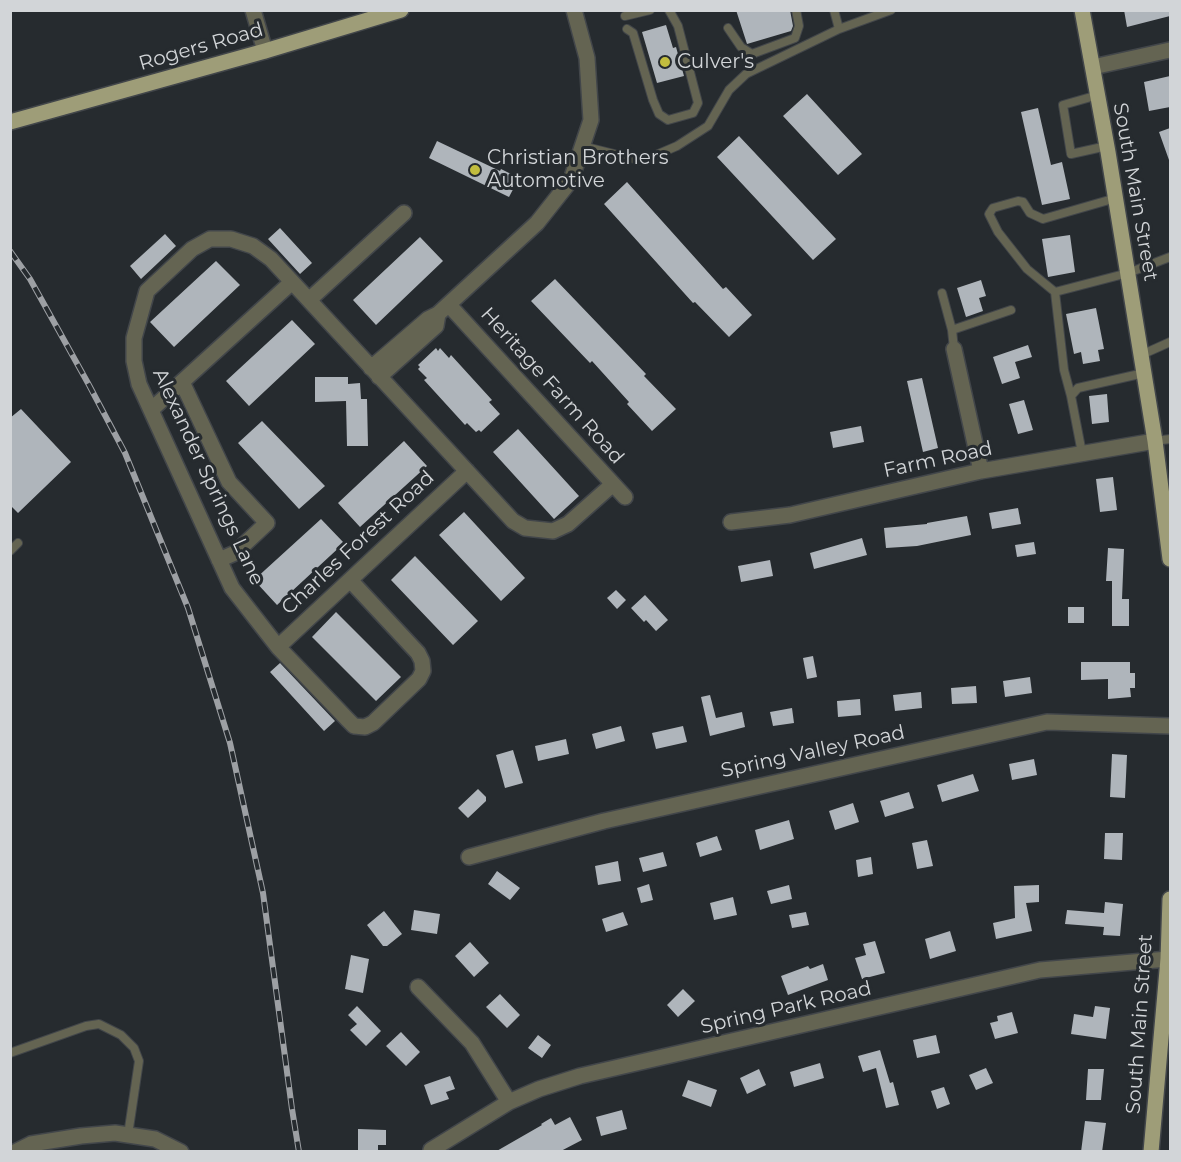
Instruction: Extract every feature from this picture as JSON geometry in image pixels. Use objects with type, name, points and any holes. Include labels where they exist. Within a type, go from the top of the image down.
[{"type":"main road","name":"Rogers Road","points":[[10,122],[265,51],[401,10]]},
{"type":"main road","name":"South Main Street","points":[[1082,10],[1116,198],[1144,373],[1163,440],[1170,559]]},
{"type":"main road","name":"South Main Street","points":[[1151,1152],[1168,959],[1170,899]]},
{"type":"street","points":[[253,10],[265,51]]},
{"type":"street","points":[[375,372],[436,326],[443,310],[537,223],[571,180],[591,120],[587,58],[574,10]]},
{"type":"street","points":[[1093,67],[1170,50]]},
{"type":"street","points":[[309,300],[404,213]]},
{"type":"street","name":"Alexander Springs Lane","points":[[350,580],[418,653],[422,661],[423,671],[419,679],[373,723],[365,727],[354,726],[278,647],[232,588],[139,384],[134,361],[134,338],[147,291],[192,249],[210,239],[231,239],[253,246],[271,259],[513,522],[525,528],[553,531],[568,524],[613,484]]},
{"type":"street","points":[[151,410],[292,282]]},
{"type":"street","name":"Heritage Farm Road","points":[[443,310],[624,497]]},
{"type":"street","points":[[954,349],[981,471]]},
{"type":"street","points":[[182,382],[229,482],[267,523],[235,553],[219,560]]},
{"type":"street","name":"Farm Road","points":[[731,522],[790,515],[981,471],[1163,440]]},
{"type":"street","name":"Charles Forest Road","points":[[278,647],[467,471]]},
{"type":"street","name":"Spring Valley Road","points":[[469,857],[604,821],[1047,722],[1170,726]]},
{"type":"street","name":"Spring Park Road","points":[[431,1150],[509,1102],[539,1089],[580,1076],[1040,969],[1168,959]]},
{"type":"street","points":[[418,987],[472,1043],[509,1102]]},
{"type":"street","points":[[15,1152],[31,1144],[115,1133],[155,1139],[181,1152]]},
{"type":"lane","points":[[625,16],[650,10]]},
{"type":"lane","points":[[627,29],[633,33],[659,114],[668,120],[693,113],[698,103],[678,26],[669,10]]},
{"type":"lane","points":[[728,28],[741,48],[752,54],[795,38],[799,26],[796,10]]},
{"type":"lane","points":[[834,10],[840,29]]},
{"type":"lane","points":[[582,146],[642,161],[677,146],[708,126],[729,90],[746,74],[840,29],[891,10]]},
{"type":"lane","points":[[1098,95],[1063,105],[1071,154],[1107,146]]},
{"type":"lane","points":[[1082,453],[1064,370],[1054,292],[1028,269],[998,232],[989,214],[993,208],[1018,201],[1023,202],[1030,213],[1043,219],[1116,198]]},
{"type":"lane","points":[[1054,292],[1128,273],[1170,257]]},
{"type":"lane","points":[[942,293],[952,330],[954,349]]},
{"type":"lane","points":[[952,330],[1011,310]]},
{"type":"lane","points":[[1141,355],[1170,342]]},
{"type":"lane","points":[[1071,396],[1078,388],[1144,373]]},
{"type":"lane","points":[[10,551],[18,543]]},
{"type":"lane","points":[[10,1053],[86,1026],[99,1024],[121,1035],[134,1048],[139,1061],[128,1135]]},
{"type":"building","points":[[736,10],[790,10],[793,26],[791,31],[747,44]]},
{"type":"building","points":[[1124,10],[1170,10],[1170,16],[1127,27]]},
{"type":"building","name":"Culver's","points":[[666,25],[673,48],[676,47],[684,76],[657,83],[642,32]]},
{"type":"building","points":[[1170,76],[1170,107],[1149,111],[1144,82]]},
{"type":"building","points":[[807,94],[862,154],[838,175],[783,116]]},
{"type":"building","points":[[1038,108],[1051,165],[1062,162],[1070,199],[1042,205],[1021,112]]},
{"type":"building","points":[[1170,128],[1170,160],[1169,160],[1159,132]]},
{"type":"building","points":[[739,136],[836,239],[813,260],[717,157]]},
{"type":"building","name":"Christian Brothers Automotive","points":[[437,141],[519,178],[509,197],[429,158]]},
{"type":"building","points":[[627,182],[723,289],[726,287],[752,315],[729,337],[695,302],[693,303],[604,204]]},
{"type":"building","points":[[280,228],[312,263],[300,274],[268,239]]},
{"type":"building","points":[[165,234],[176,246],[141,279],[130,266]]},
{"type":"building","points":[[1070,235],[1075,272],[1048,277],[1042,239]]},
{"type":"building","points":[[420,237],[443,261],[376,325],[353,300]]},
{"type":"building","points":[[216,261],[240,285],[174,347],[150,322]]},
{"type":"building","points":[[555,279],[646,374],[644,376],[676,409],[652,431],[592,361],[590,363],[531,301]]},
{"type":"building","points":[[981,280],[986,296],[979,298],[983,311],[966,317],[957,288]]},
{"type":"building","points":[[1096,308],[1104,349],[1098,350],[1100,361],[1083,364],[1081,352],[1074,354],[1066,314]]},
{"type":"building","points":[[292,320],[315,344],[249,406],[226,381]]},
{"type":"building","points":[[1028,345],[1032,357],[1015,362],[1020,378],[1002,384],[993,357]]},
{"type":"building","points":[[436,348],[438,351],[440,348],[449,358],[451,355],[492,400],[489,402],[500,414],[481,432],[479,430],[476,432],[467,423],[465,425],[424,380],[427,378],[418,369],[420,367],[418,365]]},
{"type":"building","points":[[315,377],[348,377],[348,384],[360,383],[361,399],[367,399],[368,446],[347,446],[346,401],[315,402]]},
{"type":"building","points":[[922,378],[938,448],[923,452],[907,381]]},
{"type":"building","points":[[1107,394],[1109,422],[1092,424],[1089,396]]},
{"type":"building","points":[[1024,400],[1033,430],[1018,434],[1009,404]]},
{"type":"building","points":[[21,409],[71,462],[18,513],[10,505],[10,418]]},
{"type":"building","points":[[262,421],[325,486],[299,509],[238,443]]},
{"type":"building","points":[[861,426],[864,442],[833,448],[830,432]]},
{"type":"building","points":[[518,429],[579,496],[554,519],[493,452]]},
{"type":"building","points":[[404,441],[427,466],[360,527],[338,503]]},
{"type":"building","points":[[1113,477],[1117,510],[1100,512],[1096,479]]},
{"type":"building","points":[[1018,508],[1021,524],[992,529],[989,513]]},
{"type":"building","points":[[464,512],[525,578],[501,601],[439,535]]},
{"type":"building","points":[[967,516],[971,535],[917,546],[886,548],[884,528],[927,524]]},
{"type":"building","points":[[321,519],[344,543],[277,605],[254,580]]},
{"type":"building","points":[[862,538],[867,555],[814,569],[810,553]]},
{"type":"building","points":[[1034,542],[1036,554],[1017,557],[1015,545]]},
{"type":"building","points":[[1108,548],[1124,549],[1122,599],[1129,599],[1129,626],[1112,626],[1112,581],[1106,581]]},
{"type":"building","points":[[415,556],[478,621],[453,645],[391,580]]},
{"type":"building","points":[[770,560],[773,576],[741,582],[738,566]]},
{"type":"building","points":[[616,590],[626,600],[617,609],[607,598]]},
{"type":"building","points":[[645,595],[668,620],[656,631],[631,608]]},
{"type":"building","points":[[1068,607],[1084,607],[1084,623],[1068,623]]},
{"type":"building","points":[[336,612],[401,677],[376,701],[312,637]]},
{"type":"building","points":[[813,656],[817,677],[807,679],[803,658]]},
{"type":"building","points":[[1081,662],[1130,662],[1130,673],[1135,673],[1135,688],[1130,688],[1131,697],[1108,699],[1108,679],[1081,680]]},
{"type":"building","points":[[280,663],[335,721],[324,731],[270,672]]},
{"type":"building","points":[[1030,677],[1032,693],[1005,697],[1003,681]]},
{"type":"building","points":[[976,686],[977,703],[952,704],[951,688]]},
{"type":"building","points":[[921,692],[922,708],[895,711],[893,695]]},
{"type":"building","points":[[710,695],[716,718],[742,712],[745,727],[710,736],[701,697]]},
{"type":"building","points":[[860,699],[861,715],[838,717],[837,701]]},
{"type":"building","points":[[792,708],[794,723],[773,726],[770,712]]},
{"type":"building","points":[[621,726],[625,741],[596,749],[592,734]]},
{"type":"building","points":[[683,726],[687,742],[656,749],[652,733]]},
{"type":"building","points":[[566,739],[569,754],[538,761],[535,746]]},
{"type":"building","points":[[513,750],[523,783],[505,788],[496,755]]},
{"type":"building","points":[[1112,754],[1127,755],[1125,798],[1110,797]]},
{"type":"building","points":[[1034,759],[1037,775],[1012,780],[1009,764]]},
{"type":"building","points":[[973,774],[979,791],[942,802],[937,785]]},
{"type":"building","points":[[478,789],[486,797],[486,801],[468,818],[458,808]]},
{"type":"building","points":[[909,792],[914,808],[885,817],[880,801]]},
{"type":"building","points":[[853,803],[859,822],[835,830],[829,811]]},
{"type":"building","points":[[789,820],[794,839],[760,850],[755,830]]},
{"type":"building","points":[[1105,833],[1123,833],[1122,860],[1104,859]]},
{"type":"building","points":[[717,836],[722,850],[700,857],[696,843]]},
{"type":"building","points":[[927,840],[933,866],[917,869],[912,843]]},
{"type":"building","points":[[663,852],[667,866],[643,872],[639,858]]},
{"type":"building","points":[[871,857],[873,874],[858,877],[856,860]]},
{"type":"building","points":[[618,861],[621,881],[598,885],[595,866]]},
{"type":"building","points":[[497,871],[520,888],[510,900],[488,884]]},
{"type":"building","points":[[649,884],[653,900],[641,903],[637,888]]},
{"type":"building","points":[[789,885],[792,899],[771,904],[767,891]]},
{"type":"building","points":[[1039,885],[1039,902],[1026,903],[1032,931],[996,939],[993,923],[1015,918],[1014,886]]},
{"type":"building","points":[[733,897],[737,915],[714,920],[710,903]]},
{"type":"building","points":[[1105,902],[1123,904],[1120,936],[1103,935],[1104,927],[1065,924],[1067,910],[1104,913]]},
{"type":"building","points":[[414,910],[440,914],[437,934],[411,930]]},
{"type":"building","points":[[384,911],[402,934],[387,946],[383,946],[367,925]]},
{"type":"building","points":[[623,912],[628,925],[606,932],[602,919]]},
{"type":"building","points":[[806,912],[809,925],[792,928],[789,915]]},
{"type":"building","points":[[950,931],[956,951],[930,959],[925,939]]},
{"type":"building","points":[[875,941],[885,973],[862,979],[855,958],[866,955],[863,944]]},
{"type":"building","points":[[470,942],[489,963],[474,977],[455,956]]},
{"type":"building","points":[[351,955],[369,959],[363,993],[345,989]]},
{"type":"building","points":[[823,964],[828,980],[788,995],[781,976],[808,966],[810,969]]},
{"type":"building","points":[[683,989],[695,1001],[678,1017],[667,1005]]},
{"type":"building","points":[[500,994],[520,1015],[507,1028],[486,1007]]},
{"type":"building","points":[[357,1006],[381,1031],[366,1046],[350,1030],[357,1024],[348,1015]]},
{"type":"building","points":[[1095,1006],[1110,1008],[1106,1039],[1071,1034],[1074,1014],[1093,1017]]},
{"type":"building","points":[[1012,1012],[1018,1033],[995,1039],[990,1023],[998,1021],[997,1016]]},
{"type":"building","points":[[401,1032],[420,1052],[406,1066],[386,1046]]},
{"type":"building","points":[[538,1035],[551,1045],[542,1058],[528,1048]]},
{"type":"building","points":[[936,1035],[940,1053],[917,1058],[913,1040]]},
{"type":"building","points":[[880,1050],[890,1083],[893,1082],[899,1105],[886,1108],[876,1068],[863,1072],[858,1056]]},
{"type":"building","points":[[820,1063],[824,1078],[794,1087],[790,1072]]},
{"type":"building","points":[[986,1068],[993,1083],[976,1090],[969,1075]]},
{"type":"building","points":[[759,1069],[766,1085],[747,1094],[740,1078]]},
{"type":"building","points":[[1088,1069],[1104,1069],[1101,1100],[1086,1100]]},
{"type":"building","points":[[450,1076],[455,1089],[446,1092],[449,1099],[431,1105],[424,1085]]},
{"type":"building","points":[[688,1080],[717,1090],[711,1107],[682,1096]]},
{"type":"building","points":[[944,1087],[950,1104],[937,1109],[931,1091]]},
{"type":"building","points":[[622,1110],[627,1129],[601,1136],[596,1117]]},
{"type":"building","points":[[570,1117],[582,1140],[559,1152],[495,1152],[551,1118],[555,1125]]},
{"type":"building","points":[[1085,1121],[1106,1123],[1102,1152],[1081,1152]]},
{"type":"building","points":[[358,1129],[386,1130],[386,1145],[378,1145],[378,1152],[358,1152]]},
{"type":"railway","points":[[10,251],[30,279],[125,453],[188,608],[230,743],[263,893],[299,1152]]},
{"type":"place","name":"Culver's","points":[[665,62]]},
{"type":"place","name":"Christian Brothers Automotive","points":[[475,170]]}]
